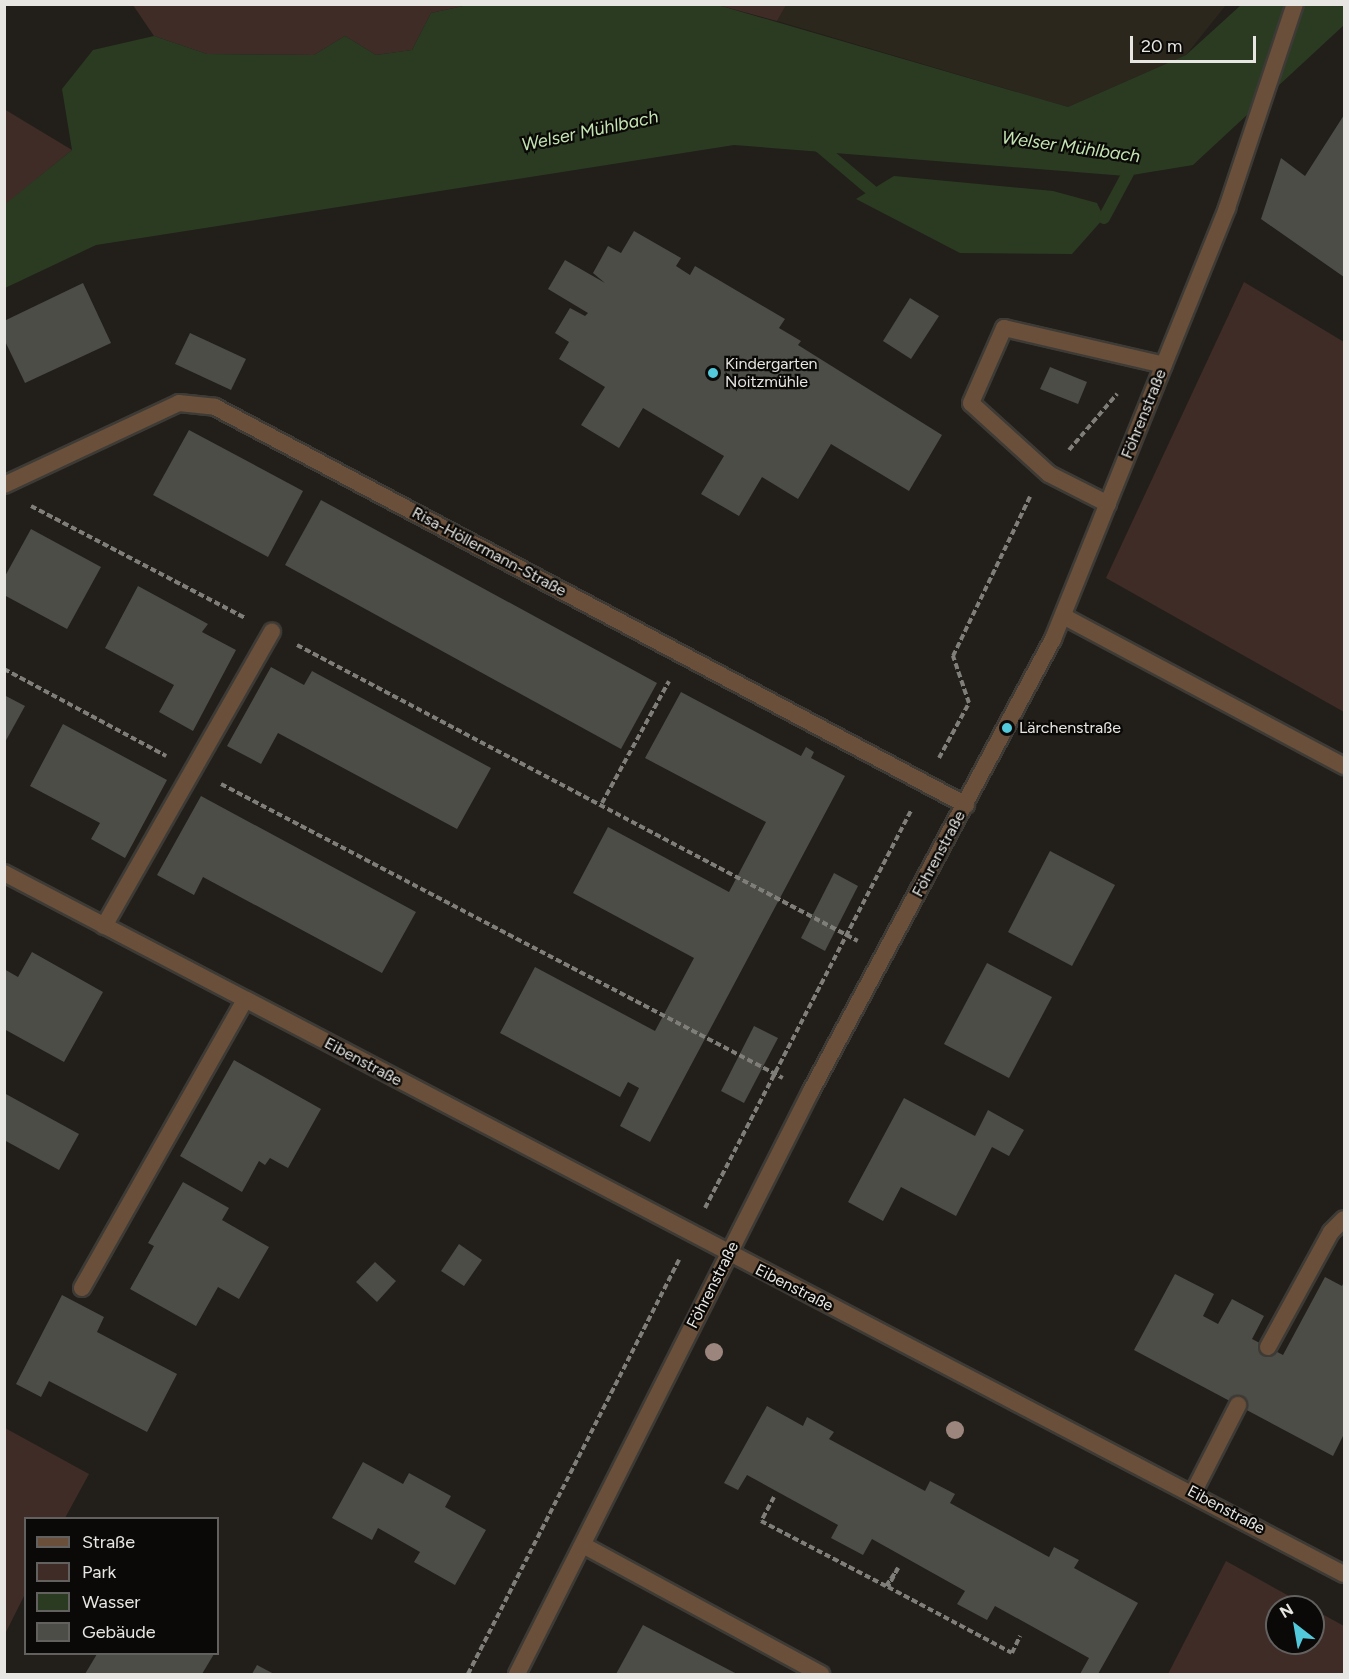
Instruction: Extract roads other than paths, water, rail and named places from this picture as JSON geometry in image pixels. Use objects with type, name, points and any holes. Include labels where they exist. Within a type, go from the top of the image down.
[{"type":"street","name":"Föhrenstraße","points":[[517,1674],[811,1091],[966,805],[1063,616],[1227,208],[1295,4]]},
{"type":"street","points":[[1108,504],[1049,474],[971,403],[1004,328],[1164,365]]},
{"type":"street","name":"Risa-Höllermann-Straße","points":[[4,485],[179,403],[215,407],[966,805]]},
{"type":"street","points":[[1063,616],[1344,766]]},
{"type":"street","points":[[104,926],[272,632]]},
{"type":"street","name":"Eibenstraße","points":[[4,873],[728,1255],[1193,1493],[1344,1574]]},
{"type":"street","points":[[82,1288],[244,1000]]},
{"type":"street","points":[[1268,1347],[1331,1232],[1344,1219]]},
{"type":"street","points":[[1193,1493],[1238,1405]]},
{"type":"street","points":[[583,1545],[821,1674]]},
{"type":"water","name":"Welser Mühlbach","points":[[468,5],[718,5],[1068,107],[1186,55],[1241,5],[1344,5],[1344,25],[1193,165],[1126,176],[734,145],[96,245],[5,288],[4,205],[72,150],[62,89],[93,50],[154,36],[207,54],[314,55],[345,36],[376,55],[412,50],[431,13]]},
{"type":"water","points":[[894,176],[1053,191],[1097,203],[1104,218],[1072,254],[960,253],[856,199]]},
{"type":"waterway","points":[[814,142],[871,190]]},
{"type":"waterway","name":"Welser Mühlbach","points":[[1104,218],[1133,164]]},
{"type":"place","name":"Kindergarten Noitzmühle","points":[[713,373]]},
{"type":"place","name":"Lärchenstraße","points":[[1007,728]]}]
